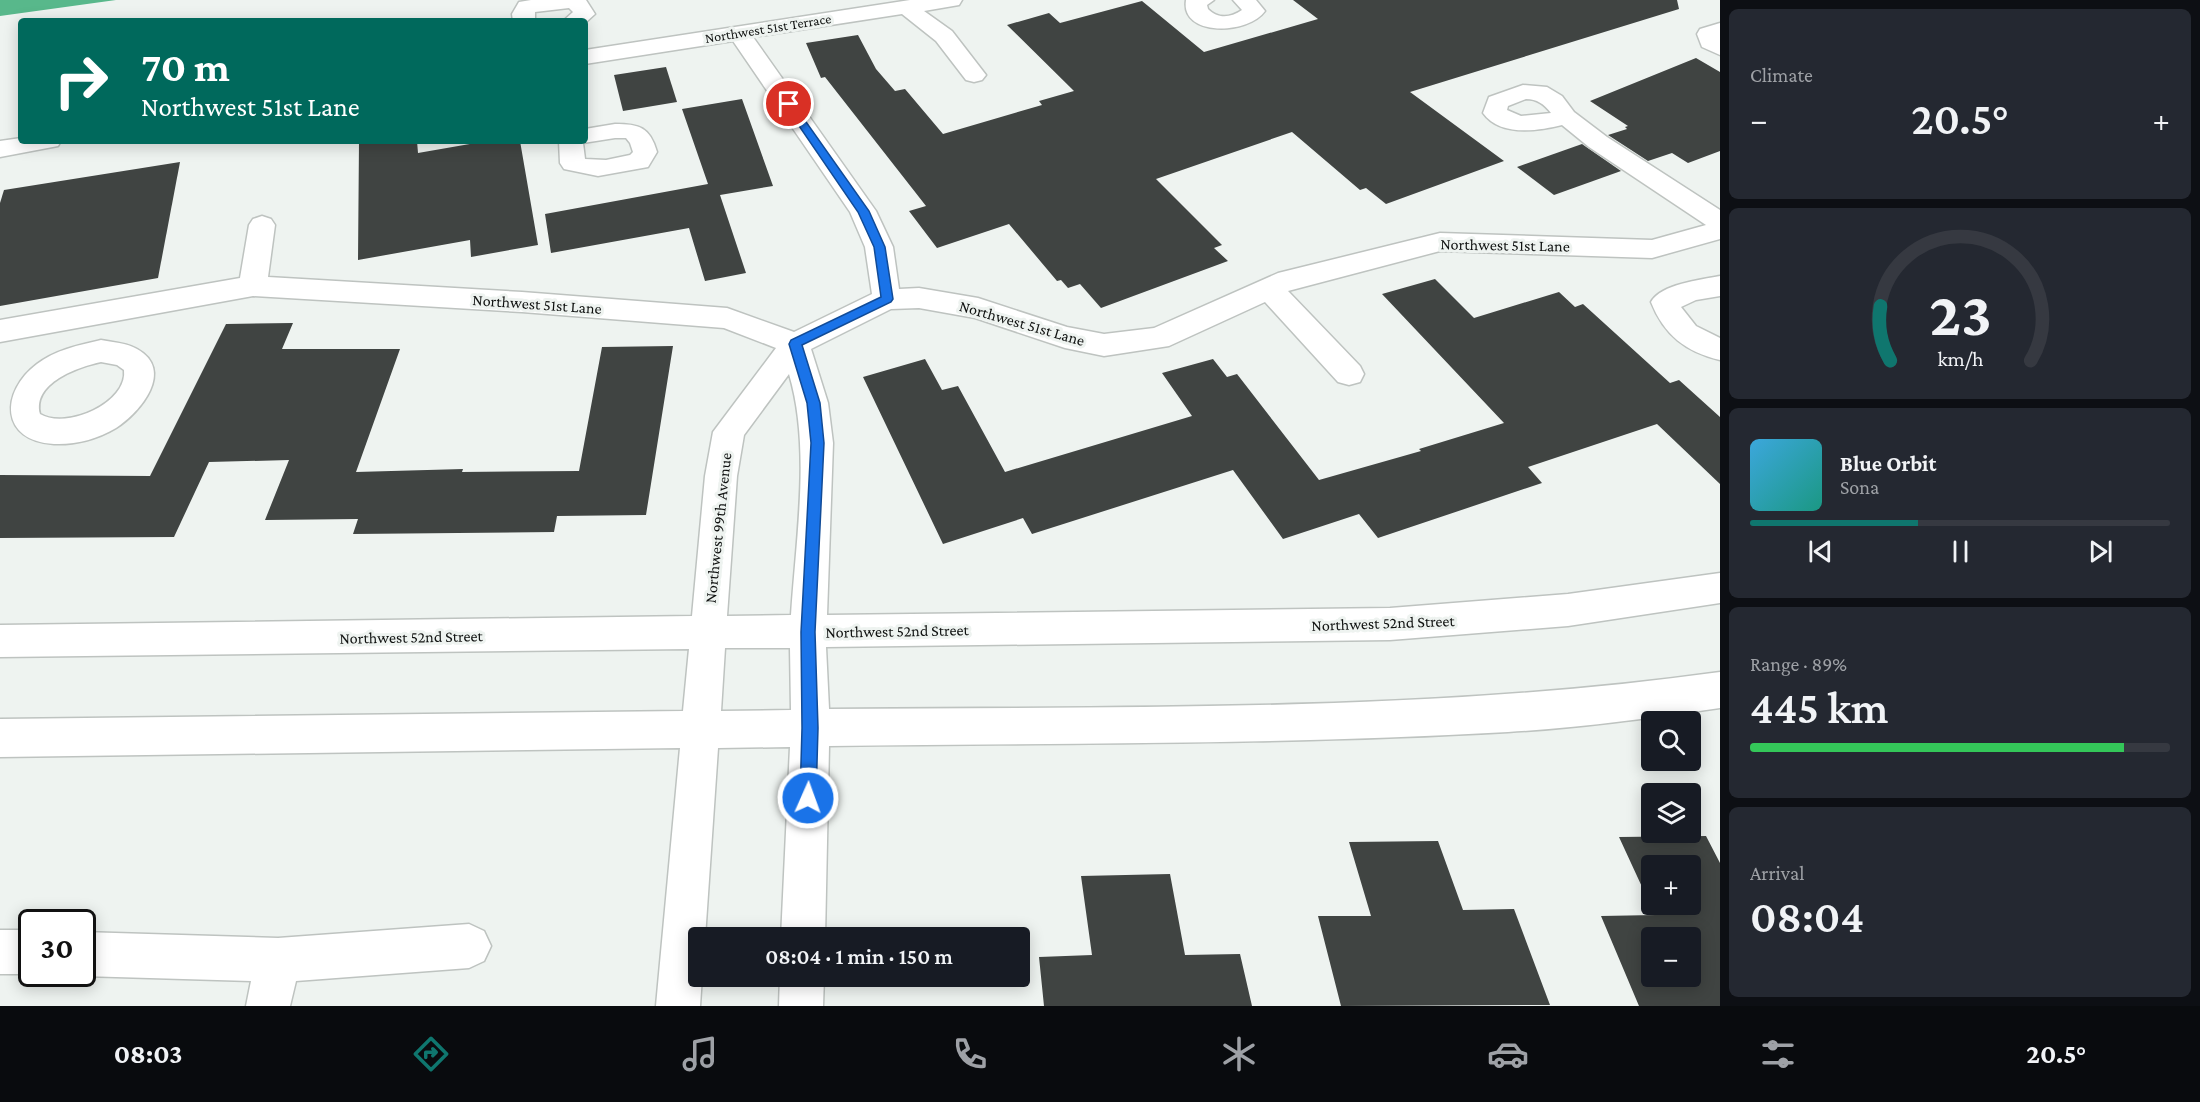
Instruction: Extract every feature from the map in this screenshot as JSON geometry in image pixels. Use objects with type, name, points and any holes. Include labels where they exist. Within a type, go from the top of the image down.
[{"type":"street","name":"Northwest 51st Terrace","points":[[588,57],[739,33],[848,8],[906,7],[951,0]]},
{"type":"street","points":[[1203,0],[1195,2],[1196,9],[1203,17],[1214,22],[1233,22],[1249,17],[1254,11],[1244,0]]},
{"type":"street","points":[[524,18],[527,7],[573,1],[581,6],[584,14],[578,18]]},
{"type":"street","points":[[906,7],[944,36],[974,75]]},
{"type":"street","points":[[1720,30],[1708,34],[1710,42],[1720,48]]},
{"type":"street","points":[[739,33],[863,211],[879,247],[887,299]]},
{"type":"street","points":[[1566,117],[1598,142],[1720,222]]},
{"type":"street","points":[[571,144],[573,163],[584,169],[613,167],[639,161],[645,152],[642,141],[632,131],[588,136]]},
{"type":"street","points":[[0,149],[31,144]]},
{"type":"street","points":[[253,286],[262,225]]},
{"type":"street","name":"Northwest 51st Lane","points":[[0,331],[253,286],[522,302],[727,318],[795,344],[887,299],[919,298],[978,308],[1065,337],[1104,345],[1159,338],[1288,280],[1440,242],[1672,270],[1720,230]]},
{"type":"street","points":[[1720,286],[1672,270],[1665,302],[1670,319],[1698,342],[1720,349]]},
{"type":"street","points":[[1269,289],[1348,374]]},
{"type":"street","points":[[82,355],[90,315]]},
{"type":"street","points":[[795,344],[813,403],[817,443],[808,632],[810,728],[803,927]]},
{"type":"street","name":"Northwest 99th Avenue","points":[[678,1006],[721,476],[729,432],[795,344]]},
{"type":"street","name":"Northwest 52nd Street","points":[[0,642],[1390,624],[1568,610],[1720,588]]},
{"type":"street","points":[[0,738],[1063,727],[1407,719],[1510,714],[1635,702],[1720,690]]},
{"type":"street","points":[[96,954],[278,960],[469,946]]},
{"type":"street","points":[[0,951],[18,952]]},
{"type":"street","points":[[267,1006],[278,960]]},
{"type":"street","points":[[801,1006],[802,987]]},
{"type":"shaded area","points":[[0,0],[116,0],[0,16]]},
{"type":"building","points":[[1293,0],[1677,0],[1679,9],[1410,92],[1504,161],[1386,204],[1366,188],[1360,190],[1292,132],[1156,179],[1222,245],[1214,248],[1228,261],[1101,308],[1080,284],[1068,288],[1061,280],[1057,281],[1009,224],[937,248],[909,211],[926,206],[825,77],[821,78],[806,43],[858,35],[876,69],[895,91],[905,89],[943,134],[1042,105],[1039,101],[1074,91],[1007,25],[1049,13],[1060,23],[1142,1],[1204,52],[1318,19]]},
{"type":"building","points":[[1696,58],[1720,72],[1720,151],[1688,163],[1672,153],[1648,161],[1608,135],[1627,129],[1625,127],[1628,126],[1590,101]]},
{"type":"building","points":[[666,67],[677,102],[623,111],[614,75]]},
{"type":"building","points":[[742,99],[773,186],[720,195],[746,273],[705,281],[689,228],[551,253],[545,214],[708,184],[682,109]]},
{"type":"building","points":[[359,144],[417,144],[418,153],[470,144],[521,144],[538,245],[471,257],[470,240],[358,260]]},
{"type":"building","points":[[1582,144],[1621,171],[1554,195],[1517,167]]},
{"type":"building","points":[[180,162],[158,278],[0,306],[0,203],[4,190]]},
{"type":"building","points":[[1435,279],[1474,318],[1559,292],[1575,307],[1583,304],[1670,383],[1679,380],[1720,417],[1720,484],[1657,424],[1528,467],[1542,483],[1378,538],[1359,514],[1283,539],[1233,470],[1032,534],[1023,518],[943,544],[863,377],[925,359],[942,390],[958,386],[1005,472],[1192,416],[1162,373],[1213,359],[1227,377],[1237,374],[1319,480],[1421,451],[1419,449],[1504,423],[1382,294]]},
{"type":"building","points":[[293,323],[282,349],[400,349],[356,472],[463,469],[462,472],[579,471],[602,347],[673,346],[646,515],[557,516],[554,532],[353,534],[358,519],[265,520],[289,460],[209,462],[174,537],[0,538],[0,475],[150,476],[226,324]]},
{"type":"building","points":[[1701,836],[1706,836],[1720,863],[1720,1006],[1639,1006],[1601,916],[1701,915],[1701,855],[1641,855],[1641,885],[1619,837],[1641,837],[1641,843],[1701,843]]},
{"type":"building","points":[[1438,841],[1463,910],[1514,909],[1550,1005],[1341,1006],[1318,916],[1371,916],[1349,842]]},
{"type":"building","points":[[1170,874],[1185,955],[1240,954],[1252,1006],[1044,1006],[1039,957],[1092,955],[1081,876]]},
{"type":"route","points":[[789,104],[863,211],[879,247],[887,299],[795,344],[813,403],[817,443],[808,632],[810,728],[808,798]]}]
